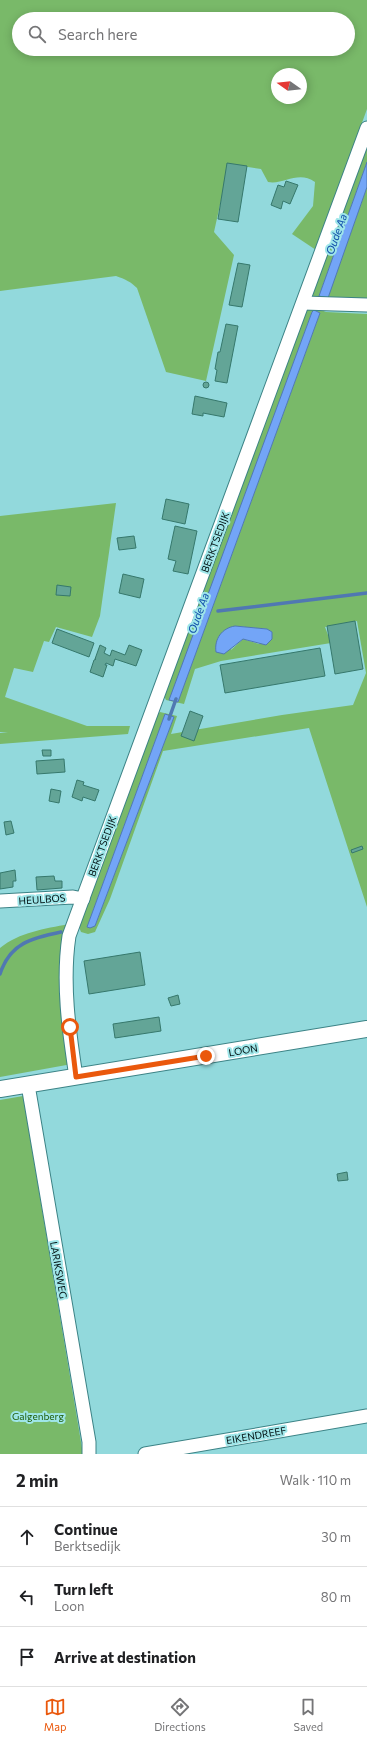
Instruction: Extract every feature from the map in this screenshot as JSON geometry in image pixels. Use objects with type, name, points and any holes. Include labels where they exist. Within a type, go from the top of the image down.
[{"type":"main road","name":"LOON","points":[[0,1089],[367,1029]]},
{"type":"street","name":"BERKTSEDIJK","points":[[76,1077],[65,982],[66,956],[69,936],[367,128]]},
{"type":"street","points":[[303,303],[367,306]]},
{"type":"street","name":"HEULBOS","points":[[0,902],[73,897],[83,899]]},
{"type":"street","name":"LARIKSWEG","points":[[28,1085],[88,1434],[89,1454]]},
{"type":"street","name":"EIKENDREEF","points":[[145,1454],[367,1416]]},
{"type":"green space","points":[[0,0],[367,0],[367,109],[316,250],[292,234],[313,206],[315,182],[303,177],[280,182],[268,182],[261,169],[229,164],[214,232],[234,255],[206,381],[166,372],[137,288],[122,278],[116,276],[0,291]]},
{"type":"green space","points":[[367,136],[367,162],[319,296],[328,297],[367,187],[367,301],[315,300],[312,294]]},
{"type":"green space","points":[[313,307],[326,312],[367,314],[367,907],[309,728],[163,751],[110,899],[95,932],[88,934],[81,932],[78,924],[155,716],[160,712],[177,716],[171,734],[282,715],[353,705],[366,673],[357,621],[325,627],[331,643],[221,661],[195,669],[184,704],[166,700],[164,696],[307,309]],"holes":[[[314,310],[320,313],[178,702],[170,700]],[[235,626],[267,629],[272,632],[259,644],[243,639],[231,650]],[[165,714],[174,717],[95,926],[87,927]]]},
{"type":"green space","points":[[116,503],[100,616],[92,637],[56,627],[49,642],[44,641],[33,672],[14,668],[5,697],[87,726],[130,726],[128,734],[0,744],[0,733],[8,732],[0,732],[0,516]]},
{"type":"green space","points":[[69,924],[72,1064],[0,1077],[0,948],[24,935]]},
{"type":"green space","name":"Galgenberg","points":[[23,1096],[83,1454],[0,1454],[0,1100]]},
{"type":"water","points":[[367,162],[367,187],[328,298],[319,296]]},
{"type":"water","points":[[314,310],[320,313],[178,702],[169,700],[312,312]]},
{"type":"water","points":[[235,626],[267,629],[272,632],[272,639],[266,645],[243,639],[224,654],[216,652],[216,643],[220,635],[226,629]]},
{"type":"water","points":[[165,714],[174,717],[95,926],[90,928],[87,927]]},
{"type":"building","points":[[227,163],[247,166],[238,222],[218,219]]},
{"type":"building","points":[[286,181],[298,185],[290,204],[283,201],[281,209],[271,205],[278,185],[284,187]]},
{"type":"building","points":[[238,263],[250,265],[242,307],[229,305]]},
{"type":"building","points":[[226,324],[238,326],[227,383],[215,381],[217,370],[215,369],[218,352],[220,352]]},
{"type":"building","points":[[206,382],[209,385],[206,388],[203,385]]},
{"type":"building","points":[[195,396],[227,403],[224,417],[203,413],[203,416],[192,414]]},
{"type":"building","points":[[166,499],[189,504],[185,524],[162,519]]},
{"type":"building","points":[[175,526],[197,531],[188,574],[173,571],[176,561],[168,559]]},
{"type":"building","points":[[134,536],[136,548],[119,550],[117,538]]},
{"type":"building","points":[[123,574],[144,579],[140,598],[119,593]]},
{"type":"building","points":[[57,585],[71,587],[70,596],[56,595]]},
{"type":"building","points":[[355,621],[363,669],[335,674],[327,626]]},
{"type":"building","points":[[57,629],[94,643],[89,657],[52,643]]},
{"type":"building","points":[[100,645],[106,648],[104,653],[110,656],[112,650],[125,655],[129,645],[142,650],[136,666],[115,659],[113,666],[106,663],[105,665],[107,665],[103,677],[90,672]]},
{"type":"building","points":[[320,648],[325,676],[225,693],[220,665]]},
{"type":"building","points":[[190,711],[203,716],[194,741],[181,736]]},
{"type":"building","points":[[42,750],[51,750],[51,756],[43,756]]},
{"type":"building","points":[[64,759],[65,772],[37,774],[36,761]]},
{"type":"building","points":[[77,780],[84,782],[83,785],[99,790],[95,801],[83,797],[82,801],[72,797]]},
{"type":"building","points":[[51,789],[61,791],[59,803],[49,801]]},
{"type":"building","points":[[11,821],[14,833],[6,835],[4,822]]},
{"type":"building","points":[[362,846],[363,849],[352,853],[351,850]]},
{"type":"building","points":[[15,870],[16,881],[13,881],[13,887],[0,889],[0,873]]},
{"type":"building","points":[[54,876],[55,881],[62,881],[62,888],[37,890],[36,877]]},
{"type":"building","points":[[140,952],[145,985],[89,994],[84,961]]},
{"type":"building","points":[[178,995],[180,1004],[171,1006],[168,998]]},
{"type":"building","points":[[159,1017],[161,1031],[115,1038],[113,1024]]},
{"type":"building","points":[[347,1172],[348,1180],[338,1181],[337,1174]]},
{"type":"waterway","points":[[218,611],[367,593]]},
{"type":"waterway","name":"Oude Aa","points":[[169,719],[176,699]]},
{"type":"waterway","name":"Oude Aa","points":[[0,974],[10,955],[23,944],[41,937],[61,932]]},
{"type":"route","points":[[70,1027],[76,1077],[206,1056]]}]
